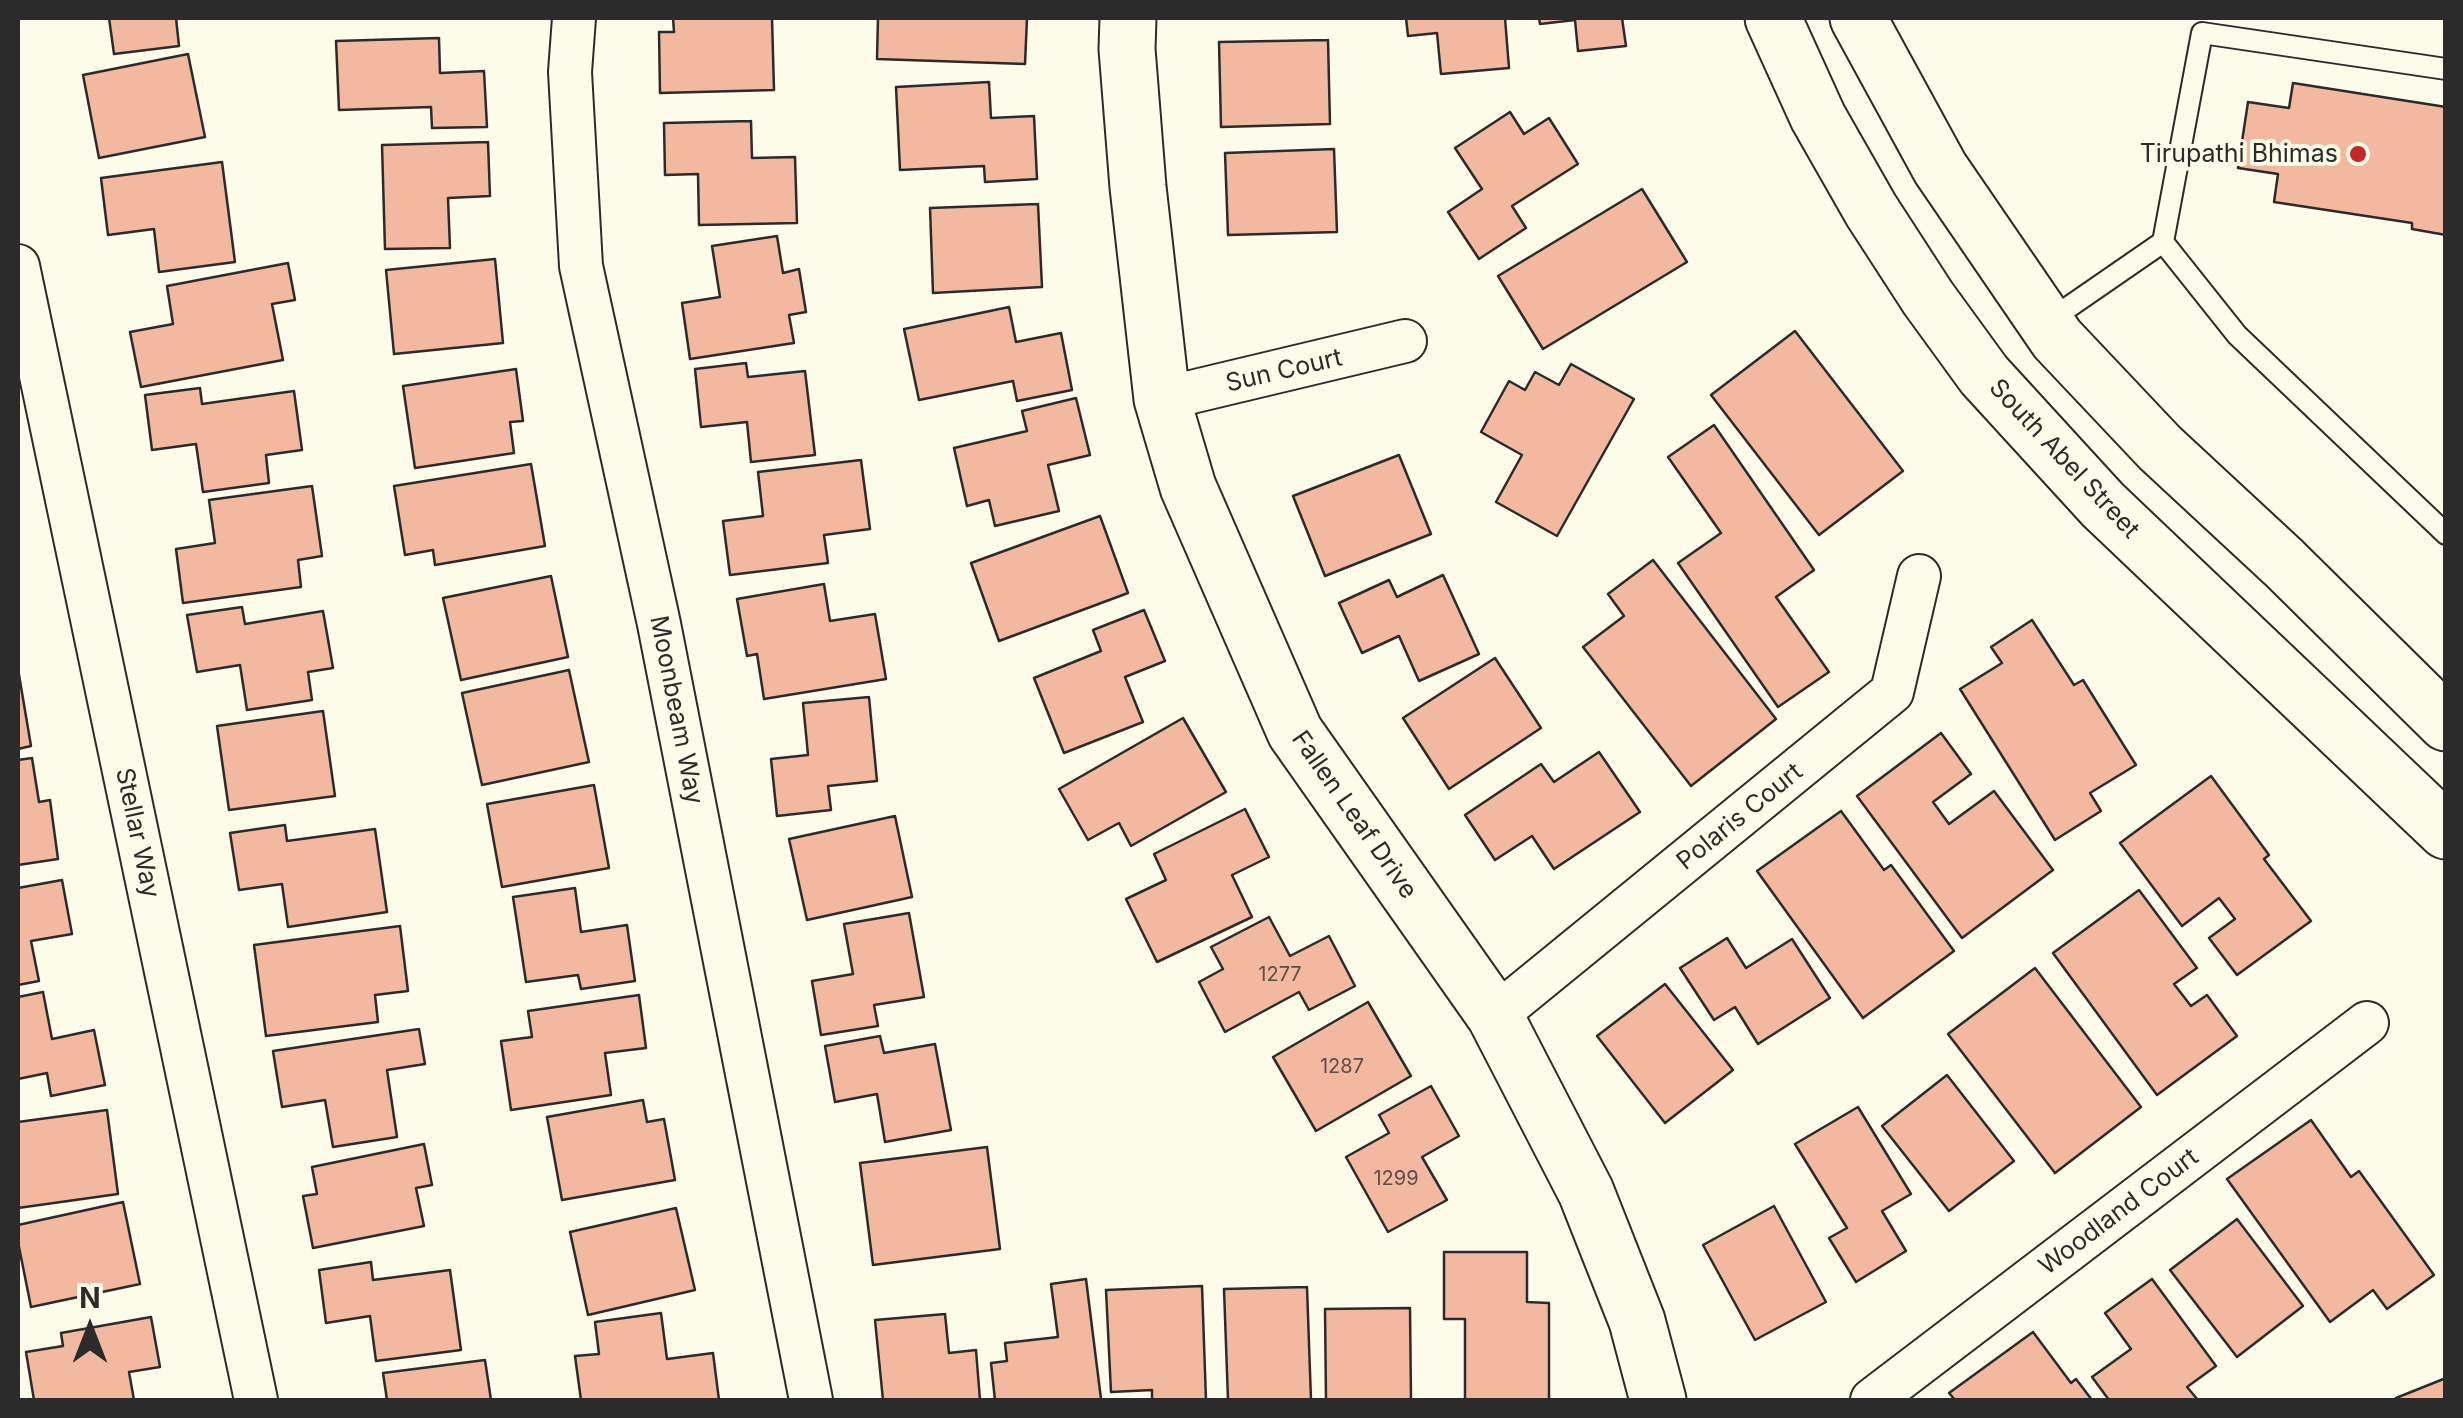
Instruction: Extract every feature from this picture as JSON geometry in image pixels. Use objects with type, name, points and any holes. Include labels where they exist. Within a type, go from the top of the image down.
[{"type":"main road","name":"Fallen Leaf Drive","points":[[1128,18],[1138,187],[1162,399],[1188,487],[1294,732],[1495,1016],[1586,1192],[1637,1321],[1658,1400]]},
{"type":"main road","name":"South Abel Street","points":[[1772,18],[1818,117],[1871,210],[1984,375],[2102,505],[2437,805]]},
{"type":"main road","points":[[1858,18],[1940,168],[2045,324],[2160,448],[2446,722]]},
{"type":"main road","points":[[1984,375],[2045,324]]},
{"type":"street","name":"Moonbeam Way","points":[[574,18],[570,72],[581,266],[660,624],[811,1400]]},
{"type":"street","name":"Stellar Way","points":[[18,266],[256,1400]]},
{"type":"street","name":"Sun Court","points":[[1162,399],[1405,341]]},
{"type":"street","name":"Polaris Court","points":[[1495,1016],[1892,692],[1919,576]]},
{"type":"street","name":"Woodland Court","points":[[1872,1400],[2366,1023]]},
{"type":"lane","points":[[2045,324],[2164,242],[2202,32],[2446,69]]},
{"type":"lane","points":[[2164,242],[2237,335],[2446,534]]},
{"type":"building","points":[[109,18],[176,18],[179,46],[114,54]]},
{"type":"building","points":[[673,18],[772,18],[774,90],[660,93],[659,32],[674,32]]},
{"type":"building","points":[[878,18],[1027,18],[1025,64],[877,59]]},
{"type":"building","points":[[1406,18],[1505,18],[1509,68],[1441,74],[1437,33],[1408,36]]},
{"type":"building","points":[[1539,18],[1622,18],[1626,46],[1578,51],[1575,20],[1540,24]]},
{"type":"building","points":[[439,38],[440,73],[484,71],[487,127],[432,128],[431,107],[339,110],[336,41]]},
{"type":"building","points":[[1328,40],[1330,124],[1221,127],[1219,42]]},
{"type":"building","points":[[188,54],[205,137],[99,158],[83,75]]},
{"type":"building","points":[[989,82],[991,118],[1034,116],[1037,179],[985,182],[984,166],[900,170],[896,87]]},
{"type":"building","points":[[2293,83],[2446,107],[2446,235],[2412,229],[2412,223],[2274,202],[2278,174],[2238,168],[2248,102],[2289,108]]},
{"type":"building","points":[[1510,112],[1524,134],[1549,118],[1578,164],[1512,206],[1526,228],[1479,259],[1448,212],[1482,189],[1455,148]]},
{"type":"building","points":[[751,121],[752,158],[795,157],[797,223],[699,225],[698,174],[665,175],[664,123]]},
{"type":"building","points":[[488,142],[490,196],[448,198],[450,248],[385,249],[382,145]]},
{"type":"building","points":[[1334,149],[1337,232],[1228,235],[1225,153]]},
{"type":"building","points":[[222,162],[235,262],[159,272],[154,229],[108,235],[101,178]]},
{"type":"building","points":[[1642,189],[1687,262],[1543,349],[1498,276]]},
{"type":"building","points":[[1038,204],[1042,287],[933,293],[930,208]]},
{"type":"building","points":[[777,236],[783,273],[799,269],[806,312],[789,315],[794,343],[690,359],[682,303],[720,297],[712,246]]},
{"type":"building","points":[[495,259],[503,343],[394,354],[386,270]]},
{"type":"building","points":[[288,263],[295,300],[272,304],[283,360],[141,387],[130,332],[173,324],[167,286]]},
{"type":"building","points":[[1009,307],[1016,342],[1061,333],[1072,390],[1017,401],[1013,381],[919,400],[904,329]]},
{"type":"building","points":[[1795,331],[1903,471],[1819,535],[1711,395]]},
{"type":"building","points":[[746,363],[748,377],[805,371],[815,455],[751,462],[747,422],[701,427],[695,369]]},
{"type":"building","points":[[1571,364],[1634,399],[1557,536],[1496,502],[1522,455],[1481,432],[1509,381],[1525,390],[1535,372],[1559,385]]},
{"type":"building","points":[[516,369],[523,421],[510,422],[514,453],[415,468],[403,386]]},
{"type":"building","points":[[200,388],[202,404],[294,391],[302,450],[266,455],[269,483],[203,492],[196,444],[152,450],[145,395]]},
{"type":"building","points":[[1076,398],[1090,455],[1048,465],[1059,511],[995,526],[989,500],[967,506],[954,448],[1027,431],[1022,411]]},
{"type":"building","points":[[1714,425],[1814,570],[1776,597],[1829,672],[1778,707],[1678,563],[1721,533],[1668,457]]},
{"type":"building","points":[[1399,455],[1431,534],[1325,576],[1293,496]]},
{"type":"building","points":[[861,460],[870,529],[824,535],[828,563],[730,575],[723,521],[763,516],[758,472]]},
{"type":"building","points":[[531,464],[545,546],[435,565],[433,550],[405,555],[394,486]]},
{"type":"building","points":[[312,486],[322,556],[298,560],[301,587],[183,603],[176,549],[215,543],[209,500]]},
{"type":"building","points":[[1100,516],[1128,593],[999,641],[971,563]]},
{"type":"building","points":[[1653,560],[1776,719],[1691,786],[1583,647],[1624,616],[1608,594]]},
{"type":"building","points":[[1443,575],[1479,654],[1419,681],[1399,636],[1362,653],[1339,603],[1389,580],[1397,597]]},
{"type":"building","points":[[551,576],[568,657],[461,680],[443,598]]},
{"type":"building","points":[[824,584],[830,621],[875,614],[886,679],[764,699],[757,654],[747,656],[737,599]]},
{"type":"building","points":[[242,607],[245,624],[323,611],[333,668],[308,672],[312,700],[247,710],[240,665],[197,672],[187,615]]},
{"type":"building","points":[[1144,610],[1165,661],[1125,677],[1143,722],[1064,753],[1034,678],[1101,651],[1093,630]]},
{"type":"building","points":[[2032,620],[2074,685],[2083,680],[2136,765],[2090,793],[2101,811],[2055,840],[1960,689],[2002,663],[1991,647]]},
{"type":"building","points":[[1495,658],[1541,728],[1449,789],[1403,718]]},
{"type":"building","points":[[18,669],[31,746],[18,749]]},
{"type":"building","points":[[569,670],[589,762],[482,785],[462,693]]},
{"type":"building","points":[[869,697],[877,781],[828,786],[831,810],[777,816],[771,759],[808,755],[803,703]]},
{"type":"building","points":[[323,711],[335,796],[229,810],[217,726]]},
{"type":"building","points":[[1183,718],[1226,792],[1131,846],[1119,823],[1088,840],[1059,789]]},
{"type":"building","points":[[1941,733],[1971,774],[1933,802],[1949,824],[1994,791],[2053,870],[1962,938],[1857,796]]},
{"type":"building","points":[[1599,752],[1640,812],[1554,869],[1532,836],[1495,860],[1465,815],[1541,764],[1554,782]]},
{"type":"building","points":[[32,758],[39,802],[50,800],[58,859],[18,865],[18,760]]},
{"type":"building","points":[[2211,776],[2269,855],[2264,859],[2311,921],[2237,975],[2209,938],[2235,919],[2219,898],[2182,926],[2120,843]]},
{"type":"building","points":[[594,785],[609,868],[502,887],[487,804]]},
{"type":"building","points":[[1245,809],[1269,857],[1232,875],[1252,917],[1157,962],[1126,899],[1166,880],[1154,854]]},
{"type":"building","points":[[1841,811],[1884,870],[1891,865],[1954,951],[1863,1018],[1757,871]]},
{"type":"building","points":[[895,816],[912,897],[807,920],[789,839]]},
{"type":"building","points":[[285,825],[287,841],[375,829],[387,912],[288,927],[282,884],[239,890],[230,833]]},
{"type":"building","points":[[62,880],[72,934],[31,941],[39,981],[18,985],[18,888]]},
{"type":"building","points":[[575,888],[581,932],[627,925],[635,981],[581,989],[578,975],[526,982],[513,897]]},
{"type":"building","points":[[2139,890],[2197,968],[2174,984],[2191,1006],[2207,995],[2237,1036],[2157,1095],[2053,953]]},
{"type":"building","points":[[909,913],[924,997],[874,1005],[878,1026],[821,1035],[812,981],[853,974],[844,924]]},
{"type":"building","points":[[1269,917],[1290,956],[1329,936],[1355,986],[1309,1010],[1299,992],[1225,1032],[1199,982],[1223,969],[1211,947]]},
{"type":"building","points":[[400,926],[408,991],[375,995],[378,1022],[266,1036],[254,945]]},
{"type":"building","points":[[1727,938],[1746,968],[1792,939],[1830,998],[1758,1044],[1735,1007],[1714,1020],[1680,968]]},
{"type":"building","points":[[2035,968],[2141,1107],[2055,1173],[1948,1034]]},
{"type":"building","points":[[1665,984],[1733,1070],[1665,1123],[1597,1036]]},
{"type":"building","points":[[43,992],[52,1039],[94,1030],[105,1085],[51,1096],[47,1073],[18,1079],[18,997]]},
{"type":"building","points":[[639,995],[646,1048],[605,1053],[611,1095],[511,1110],[501,1041],[532,1037],[528,1011]]},
{"type":"building","points":[[1368,1002],[1411,1076],[1316,1131],[1273,1057]]},
{"type":"building","points":[[419,1029],[425,1064],[387,1070],[397,1137],[333,1147],[325,1100],[282,1107],[273,1051]]},
{"type":"building","points":[[880,1036],[884,1053],[935,1044],[951,1130],[885,1142],[877,1094],[835,1102],[825,1046]]},
{"type":"building","points":[[1947,1075],[2014,1161],[1949,1211],[1882,1126]]},
{"type":"building","points":[[1431,1086],[1459,1136],[1422,1157],[1447,1200],[1388,1232],[1346,1157],[1389,1133],[1379,1115]]},
{"type":"building","points":[[643,1100],[647,1122],[664,1119],[675,1180],[562,1200],[547,1117]]},
{"type":"building","points":[[1858,1107],[1911,1194],[1882,1211],[1906,1251],[1856,1282],[1829,1238],[1847,1228],[1795,1144]]},
{"type":"building","points":[[107,1110],[118,1194],[18,1208],[18,1122]]},
{"type":"building","points":[[2311,1120],[2351,1177],[2359,1171],[2434,1275],[2387,1309],[2373,1290],[2330,1322],[2227,1179]]},
{"type":"building","points":[[424,1144],[432,1185],[416,1188],[424,1226],[313,1248],[303,1196],[317,1194],[312,1167]]},
{"type":"building","points":[[987,1147],[1000,1249],[873,1265],[860,1163]]},
{"type":"building","points":[[123,1202],[140,1284],[31,1307],[18,1225]]},
{"type":"building","points":[[1774,1206],[1826,1302],[1755,1340],[1703,1245]]},
{"type":"building","points":[[676,1208],[695,1290],[588,1315],[570,1232]]},
{"type":"building","points":[[2237,1219],[2303,1306],[2237,1357],[2170,1270]]},
{"type":"building","points":[[1444,1252],[1527,1252],[1527,1302],[1549,1303],[1549,1400],[1465,1400],[1465,1319],[1444,1319]]},
{"type":"building","points":[[371,1262],[373,1280],[450,1270],[461,1350],[376,1361],[370,1316],[326,1323],[319,1270]]},
{"type":"building","points":[[1086,1279],[1101,1399],[995,1400],[991,1363],[1007,1361],[1005,1343],[1058,1337],[1051,1284]]},
{"type":"building","points":[[2152,1279],[2216,1366],[2187,1387],[2198,1400],[2109,1400],[2092,1377],[2131,1349],[2105,1313]]},
{"type":"building","points":[[1202,1286],[1206,1400],[1152,1400],[1152,1390],[1111,1392],[1106,1290]]},
{"type":"building","points":[[1307,1287],[1311,1400],[1228,1400],[1224,1289]]},
{"type":"building","points":[[1410,1308],[1411,1400],[1326,1400],[1325,1309]]},
{"type":"building","points":[[661,1313],[667,1359],[713,1353],[719,1400],[581,1400],[575,1356],[599,1354],[595,1322]]},
{"type":"building","points":[[945,1314],[949,1353],[976,1350],[980,1400],[883,1400],[875,1320]]},
{"type":"building","points":[[151,1317],[160,1367],[129,1372],[134,1400],[34,1400],[26,1352],[63,1346],[61,1333]]},
{"type":"building","points":[[2033,1332],[2071,1383],[2076,1379],[2092,1400],[1955,1400],[1949,1393]]},
{"type":"building","points":[[485,1360],[491,1400],[387,1400],[383,1373]]},
{"type":"building","points":[[2446,1378],[2446,1400],[2396,1398]]},
{"type":"place","name":"Tirupathi Bhimas","points":[[2358,154]]}]
